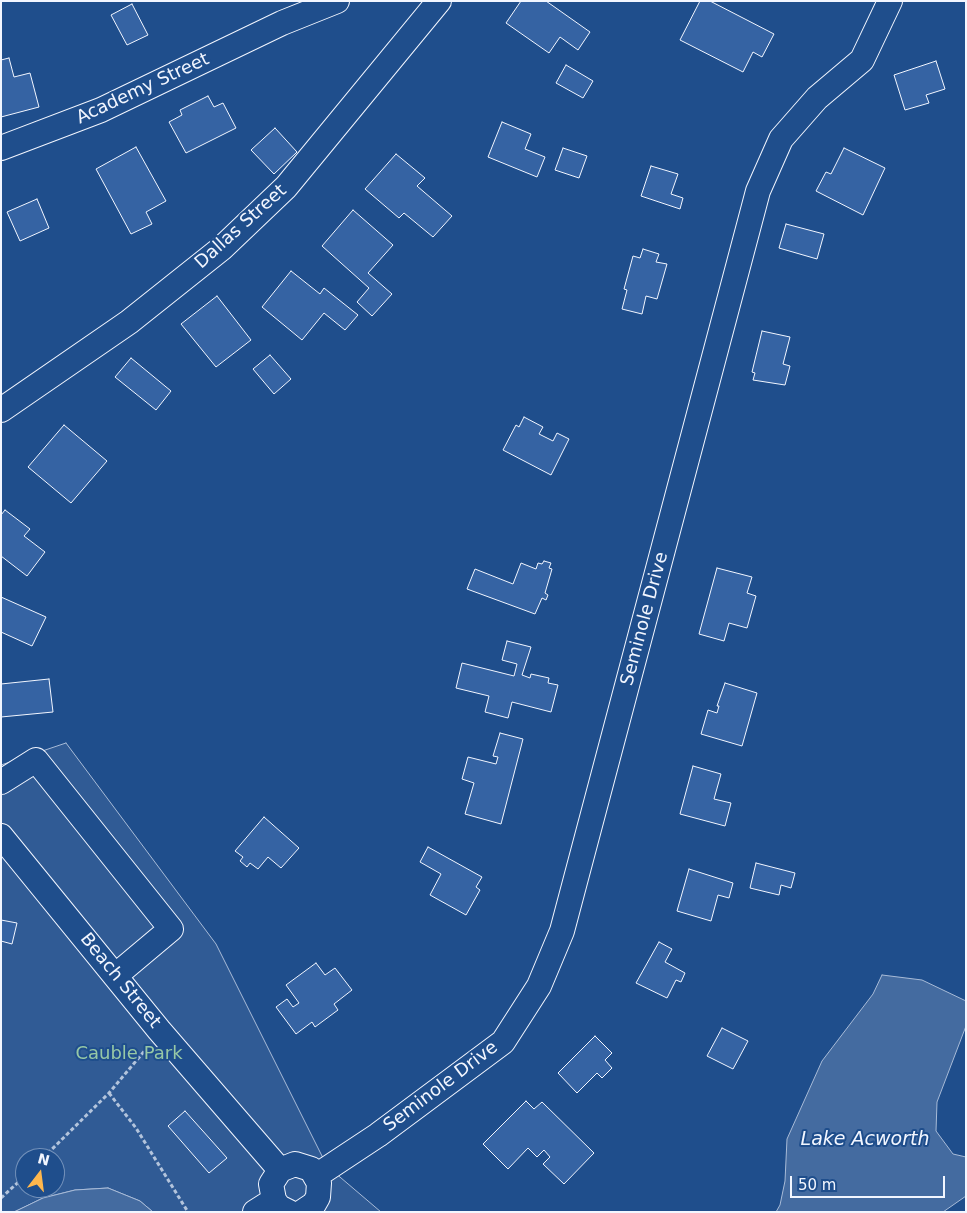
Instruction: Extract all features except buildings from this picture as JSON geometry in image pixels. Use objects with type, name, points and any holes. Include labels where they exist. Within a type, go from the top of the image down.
[{"type":"street","points":[[282,23],[290,1]]},
{"type":"street","name":"Academy Street","points":[[1,148],[101,110],[282,23],[337,1]]},
{"type":"street","name":"Dallas Street","points":[[1,410],[129,322],[222,248],[286,187],[439,1]]},
{"type":"street","name":"Seminole Drive","points":[[316,1176],[378,1135],[503,1042],[539,986],[562,931],[758,191],[781,139],[817,98],[862,60],[890,1]]},
{"type":"street","points":[[1,782],[36,760],[171,929],[115,976]]},
{"type":"street","name":"Beach Street","points":[[1,836],[160,1030],[280,1170]]},
{"type":"street","points":[[273,1208],[271,1184],[280,1170],[295,1164],[303,1165],[316,1176],[320,1190],[314,1204],[302,1212]]},
{"type":"path","points":[[53,1148],[109,1093],[160,1030]]},
{"type":"path","points":[[109,1093],[136,1128],[188,1212]]},
{"type":"path","points":[[1,1198],[15,1185]]},
{"type":"shaded area","name":"Cauble Park","points":[[66,743],[216,944],[327,1166],[381,1212],[153,1212],[140,1201],[108,1188],[65,1192],[65,1148],[15,1148],[15,1198],[43,1198],[14,1212],[1,1212],[1,765]]},
{"type":"water","name":"Lake Acworth","points":[[882,975],[922,980],[966,1001],[966,1026],[937,1102],[936,1131],[953,1154],[966,1157],[966,1196],[943,1212],[776,1212],[780,1205],[785,1181],[787,1139],[822,1061],[873,994]]},
{"type":"water","points":[[108,1188],[140,1201],[153,1212],[14,1212],[43,1198],[65,1198],[65,1192]]}]
